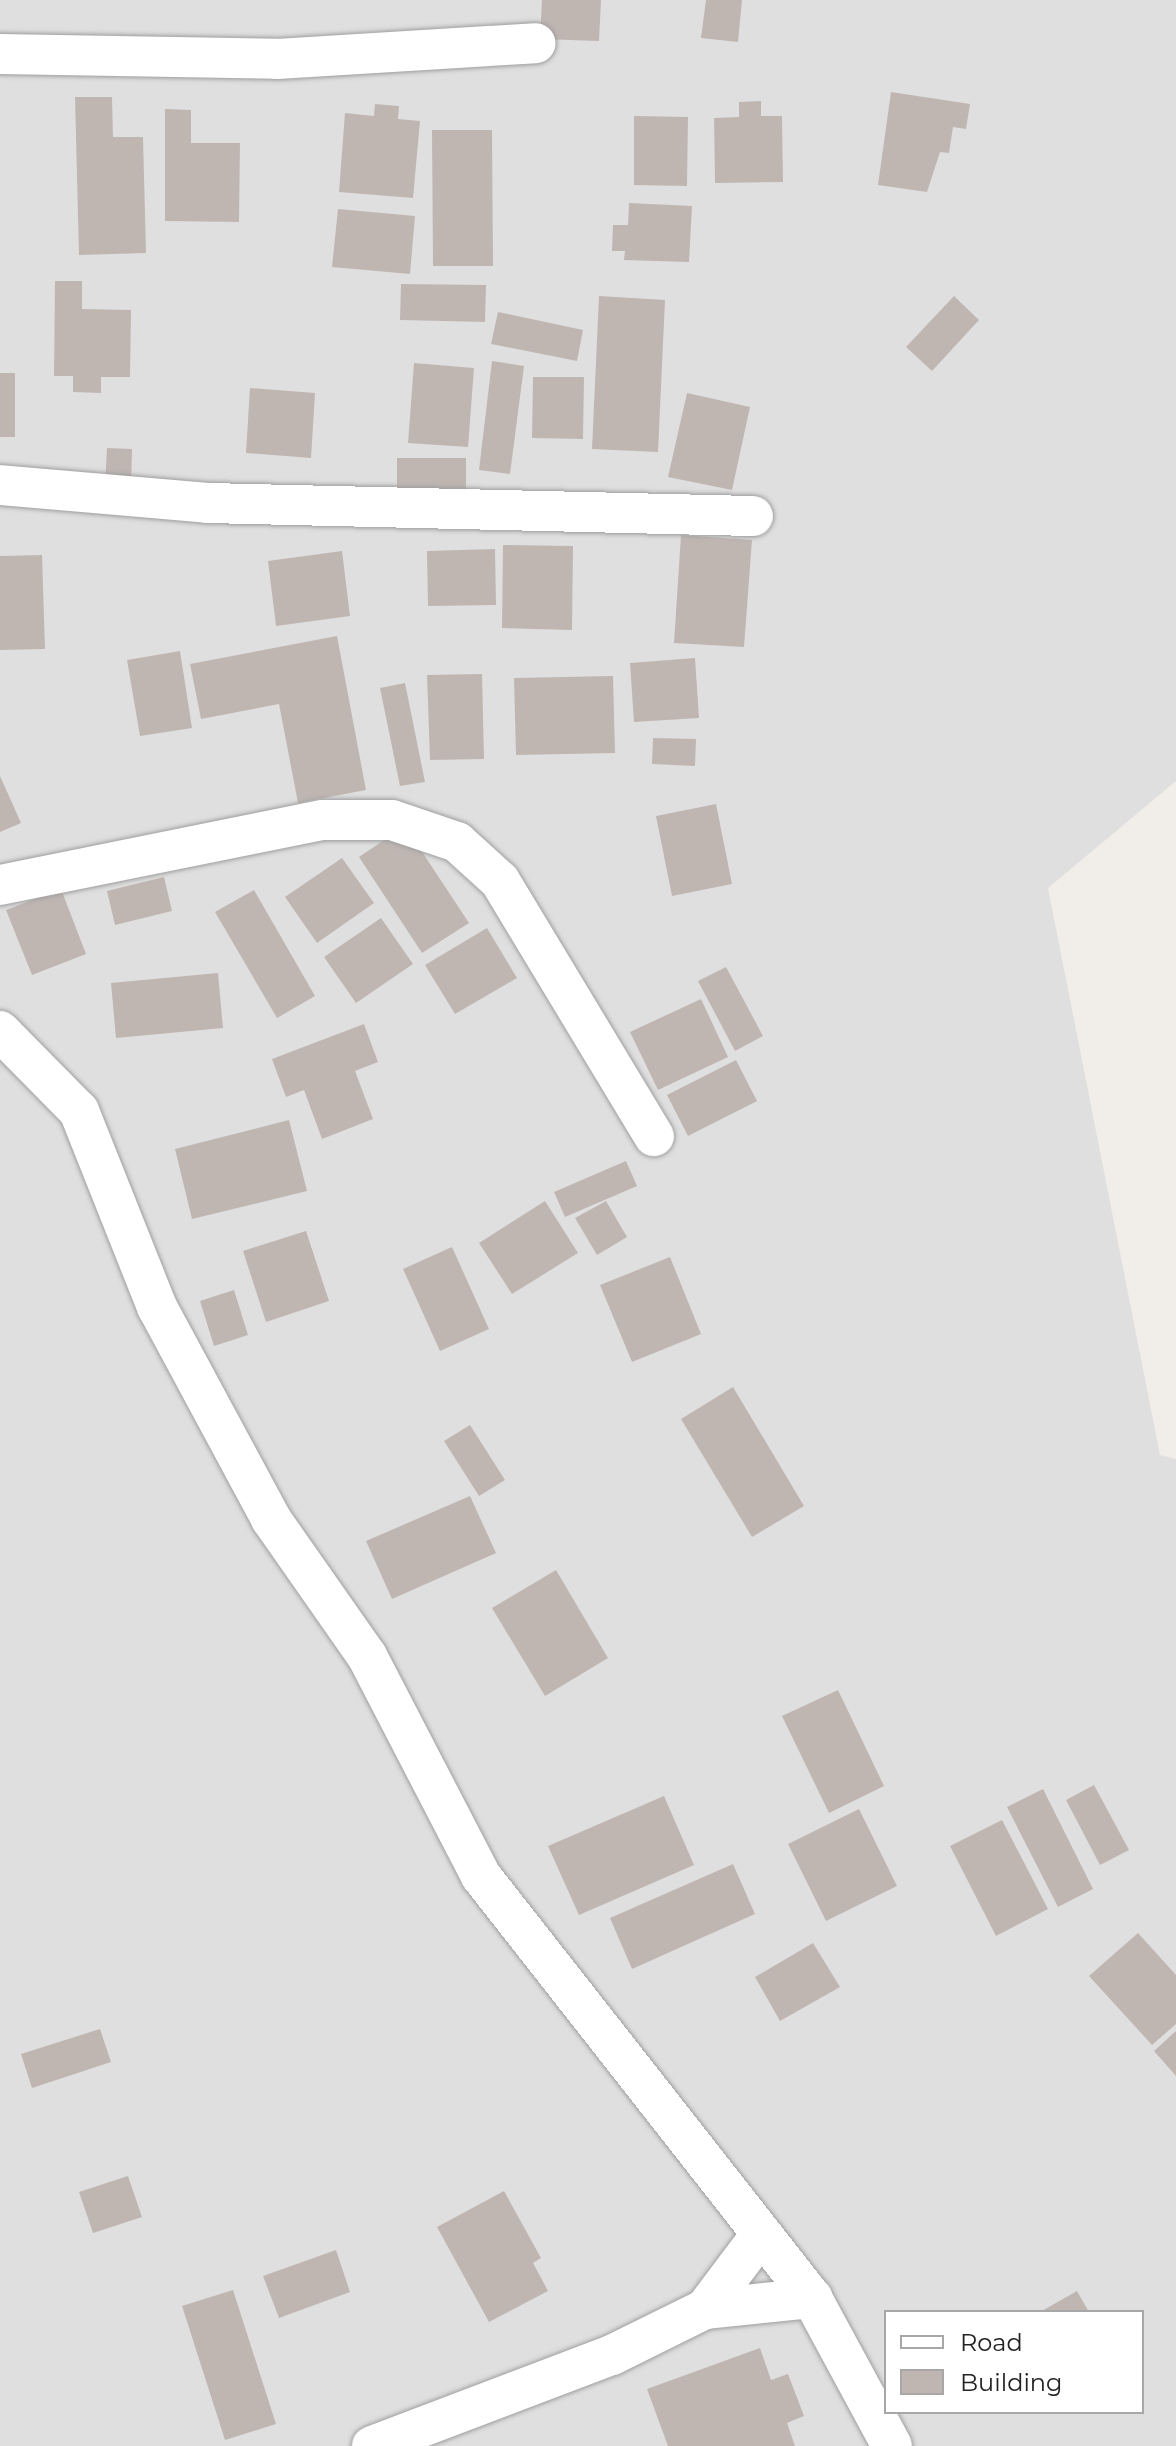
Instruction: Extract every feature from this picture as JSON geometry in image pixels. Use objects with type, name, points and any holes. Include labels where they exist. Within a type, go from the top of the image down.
[{"type":"street","points":[[0,54],[277,59],[536,43]]},
{"type":"street","points":[[0,485],[208,503],[753,516]]},
{"type":"street","points":[[0,885],[323,820],[392,820],[457,842],[500,881],[654,1136]]},
{"type":"street","points":[[0,1031],[79,1111],[157,1307],[271,1519],[367,1656],[481,1876],[760,2236],[812,2298],[892,2446]]},
{"type":"street","points":[[705,2309],[760,2236]]},
{"type":"street","points":[[372,2446],[612,2355],[705,2309],[812,2298]]},
{"type":"shaded area","points":[[0,0],[1176,0],[1176,781],[1048,888],[1160,1455],[1176,1459],[1176,2446],[0,2446]]},
{"type":"building","points":[[542,0],[601,0],[599,41],[540,39]]},
{"type":"building","points":[[706,0],[742,0],[738,42],[701,38]]},
{"type":"building","points":[[891,92],[970,104],[966,129],[953,127],[949,153],[940,152],[927,192],[878,185]]},
{"type":"building","points":[[75,97],[112,97],[113,137],[143,137],[146,253],[79,255]]},
{"type":"building","points":[[761,101],[761,116],[782,116],[783,182],[715,183],[714,118],[739,117],[739,102]]},
{"type":"building","points":[[375,104],[399,106],[398,119],[420,121],[413,198],[339,192],[345,113],[374,116]]},
{"type":"building","points":[[165,109],[191,110],[191,143],[240,143],[239,222],[165,221]]},
{"type":"building","points":[[634,116],[688,117],[687,186],[634,185]]},
{"type":"building","points":[[432,130],[492,130],[493,266],[433,266]]},
{"type":"building","points":[[629,203],[692,206],[689,262],[624,260],[625,251],[612,251],[613,225],[628,225]]},
{"type":"building","points":[[338,209],[415,216],[410,274],[332,267]]},
{"type":"building","points":[[55,281],[82,281],[82,309],[131,310],[130,377],[101,377],[101,393],[73,392],[73,376],[54,376]]},
{"type":"building","points":[[401,284],[486,285],[485,322],[400,320]]},
{"type":"building","points":[[599,296],[665,300],[658,452],[592,449]]},
{"type":"building","points":[[954,296],[979,320],[932,371],[906,347]]},
{"type":"building","points":[[498,312],[583,330],[577,361],[491,344]]},
{"type":"building","points":[[492,361],[524,366],[510,474],[479,470]]},
{"type":"building","points":[[414,363],[474,368],[468,447],[408,443]]},
{"type":"building","points":[[0,373],[15,373],[15,437],[0,437]]},
{"type":"building","points":[[533,377],[584,377],[583,439],[532,438]]},
{"type":"building","points":[[250,388],[315,393],[311,458],[246,453]]},
{"type":"building","points":[[687,393],[750,407],[732,490],[668,477]]},
{"type":"building","points":[[107,448],[132,449],[131,486],[105,485]]},
{"type":"building","points":[[397,458],[466,458],[466,492],[397,492]]},
{"type":"building","points":[[681,535],[752,540],[744,647],[674,643]]},
{"type":"building","points":[[503,545],[573,546],[572,630],[502,628]]},
{"type":"building","points":[[495,549],[496,605],[428,606],[427,551]]},
{"type":"building","points":[[342,551],[350,616],[276,626],[268,561]]},
{"type":"building","points":[[42,555],[45,649],[0,650],[0,556]]},
{"type":"building","points":[[337,636],[366,790],[298,803],[279,704],[201,719],[190,664]]},
{"type":"building","points":[[180,651],[192,728],[140,736],[127,660]]},
{"type":"building","points":[[695,658],[699,718],[634,722],[630,663]]},
{"type":"building","points":[[482,674],[484,759],[430,760],[427,675]]},
{"type":"building","points":[[613,676],[615,753],[516,755],[514,678]]},
{"type":"building","points":[[405,683],[425,782],[400,786],[380,688]]},
{"type":"building","points":[[653,738],[696,739],[695,766],[652,764]]},
{"type":"building","points":[[0,776],[21,823],[0,832]]},
{"type":"building","points":[[716,804],[732,884],[672,896],[656,816]]},
{"type":"building","points":[[405,826],[469,923],[422,953],[359,857]]},
{"type":"building","points":[[342,858],[374,903],[317,943],[285,897]]},
{"type":"building","points":[[164,877],[172,911],[115,925],[107,891]]},
{"type":"building","points":[[61,889],[86,954],[32,975],[6,910]]},
{"type":"building","points":[[254,890],[315,996],[277,1018],[215,912]]},
{"type":"building","points":[[381,918],[413,964],[356,1003],[324,957]]},
{"type":"building","points":[[487,928],[517,978],[455,1014],[425,965]]},
{"type":"building","points":[[726,967],[763,1036],[735,1051],[698,981]]},
{"type":"building","points":[[218,973],[223,1028],[116,1038],[111,983]]},
{"type":"building","points":[[701,999],[728,1057],[658,1090],[630,1032]]},
{"type":"building","points":[[364,1024],[378,1062],[355,1071],[373,1119],[322,1139],[304,1090],[286,1097],[272,1059]]},
{"type":"building","points":[[736,1060],[757,1101],[688,1136],[667,1095]]},
{"type":"building","points":[[289,1120],[307,1191],[192,1219],[175,1149]]},
{"type":"building","points":[[626,1161],[637,1186],[565,1217],[554,1192]]},
{"type":"building","points":[[545,1201],[578,1253],[512,1294],[479,1243]]},
{"type":"building","points":[[606,1201],[627,1237],[597,1255],[575,1218]]},
{"type":"building","points":[[306,1231],[329,1301],[266,1322],[243,1251]]},
{"type":"building","points":[[452,1247],[489,1329],[440,1351],[403,1269]]},
{"type":"building","points":[[670,1257],[701,1334],[632,1362],[600,1285]]},
{"type":"building","points":[[234,1290],[248,1335],[214,1346],[200,1301]]},
{"type":"building","points":[[733,1387],[804,1506],[752,1537],[681,1419]]},
{"type":"building","points":[[470,1425],[505,1480],[479,1496],[444,1441]]},
{"type":"building","points":[[470,1496],[496,1553],[392,1599],[366,1541]]},
{"type":"building","points":[[556,1570],[608,1658],[545,1696],[492,1608]]},
{"type":"building","points":[[838,1690],[884,1786],[829,1813],[782,1716]]},
{"type":"building","points":[[1094,1785],[1129,1850],[1100,1865],[1066,1800]]},
{"type":"building","points":[[1043,1789],[1093,1889],[1058,1907],[1007,1807]]},
{"type":"building","points":[[664,1796],[694,1865],[579,1915],[548,1846]]},
{"type":"building","points":[[859,1809],[897,1886],[826,1921],[788,1844]]},
{"type":"building","points":[[1002,1820],[1048,1909],[996,1936],[950,1846]]},
{"type":"building","points":[[733,1864],[755,1914],[632,1969],[610,1918]]},
{"type":"building","points":[[1138,1933],[1176,1975],[1176,2024],[1152,2045],[1089,1976]]},
{"type":"building","points":[[813,1943],[840,1987],[780,2021],[755,1977]]},
{"type":"building","points":[[100,2029],[111,2062],[32,2088],[21,2054]]},
{"type":"building","points":[[1176,2031],[1176,2076],[1154,2051]]},
{"type":"building","points":[[128,2176],[142,2217],[93,2233],[79,2192]]},
{"type":"building","points":[[504,2191],[541,2258],[533,2263],[548,2291],[489,2322],[437,2227]]},
{"type":"building","points":[[336,2250],[350,2292],[279,2318],[263,2276]]},
{"type":"building","points":[[233,2290],[276,2424],[225,2440],[182,2306]]},
{"type":"building","points":[[1077,2291],[1088,2310],[1044,2310]]},
{"type":"building","points":[[760,2348],[771,2380],[788,2374],[804,2416],[787,2423],[795,2446],[668,2446],[647,2389]]}]
